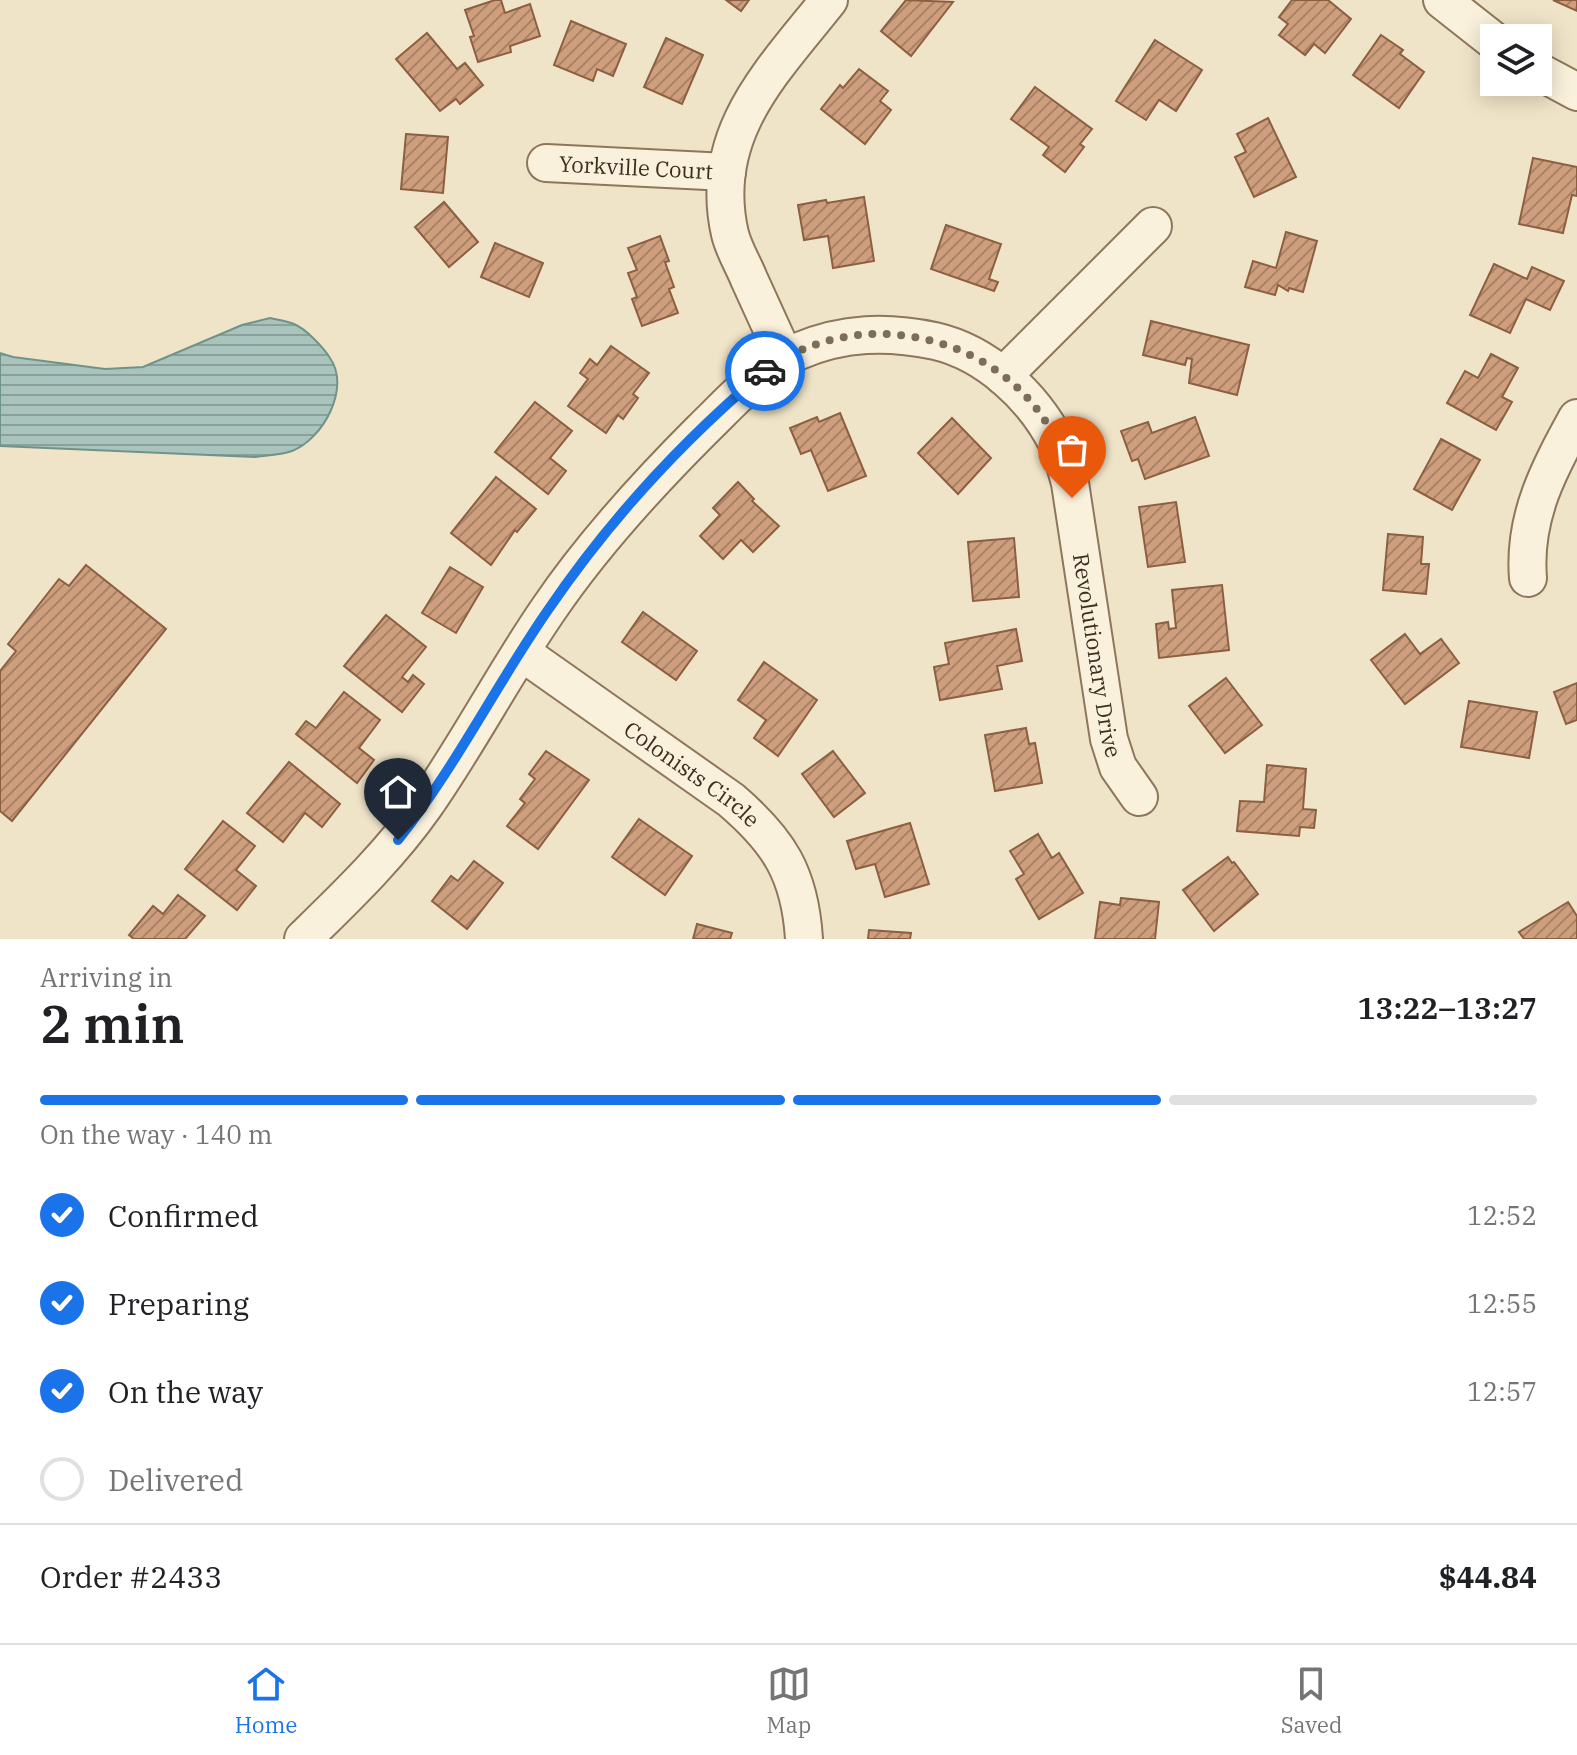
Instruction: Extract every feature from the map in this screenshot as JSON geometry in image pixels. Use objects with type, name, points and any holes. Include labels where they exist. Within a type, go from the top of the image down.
[{"type":"street","points":[[785,358],[730,232],[725,199],[727,172],[737,130],[756,92],[829,0]]},
{"type":"street","points":[[1442,0],[1480,30]]},
{"type":"street","points":[[1552,79],[1577,92]]},
{"type":"street","name":"Yorkville Court","points":[[546,163],[727,172]]},
{"type":"street","points":[[1003,376],[1153,226]]},
{"type":"street","name":"Revolutionary Drive","points":[[303,939],[352,891],[408,828],[572,577],[632,503],[748,386],[785,358],[822,342],[848,336],[903,334],[956,348],[981,360],[1003,376],[1033,406],[1062,455],[1070,483],[1109,739],[1118,767],[1139,797]]},
{"type":"street","points":[[1528,578],[1527,546],[1534,507],[1551,466],[1577,418]]},
{"type":"street","name":"Colonists Circle","points":[[521,652],[731,800],[762,826],[784,860],[794,885],[804,939]]},
{"type":"water","points":[[270,318],[304,330],[323,349],[336,370],[335,397],[323,424],[314,436],[292,451],[255,457],[0,446],[0,353],[105,369],[143,367],[242,325]]},
{"type":"building","points":[[501,0],[505,13],[530,4],[540,36],[510,46],[511,52],[478,62],[470,37],[474,36],[465,10]]},
{"type":"building","points":[[726,0],[749,0],[741,11]]},
{"type":"building","points":[[906,0],[953,2],[911,56],[881,31]]},
{"type":"building","points":[[1292,0],[1328,0],[1351,19],[1325,53],[1314,44],[1305,55],[1279,35],[1288,24],[1279,17]]},
{"type":"building","points":[[1553,0],[1577,0],[1577,11]]},
{"type":"building","points":[[571,21],[626,44],[613,76],[597,69],[593,81],[554,65]]},
{"type":"building","points":[[427,33],[457,69],[465,63],[483,85],[460,104],[456,99],[440,111],[396,59]]},
{"type":"building","points":[[1381,35],[1403,50],[1400,54],[1424,72],[1399,108],[1353,75]]},
{"type":"building","points":[[666,38],[703,55],[682,104],[644,87]]},
{"type":"building","points":[[1155,40],[1202,70],[1176,111],[1159,100],[1146,120],[1116,101]]},
{"type":"building","points":[[859,69],[888,91],[880,101],[891,110],[865,144],[821,109],[840,85],[843,88]]},
{"type":"building","points":[[1035,87],[1092,129],[1080,144],[1084,147],[1065,172],[1043,155],[1049,147],[1011,119]]},
{"type":"building","points":[[1268,118],[1296,177],[1254,197],[1235,157],[1246,152],[1237,134]]},
{"type":"building","points":[[406,134],[448,137],[443,193],[401,189]]},
{"type":"building","points":[[1533,158],[1577,167],[1577,196],[1572,195],[1563,233],[1519,224]]},
{"type":"building","points":[[864,197],[874,261],[833,268],[828,236],[804,240],[798,205]]},
{"type":"building","points":[[444,202],[478,242],[449,267],[415,227]]},
{"type":"building","points":[[946,225],[1001,244],[989,279],[998,282],[994,291],[931,269]]},
{"type":"building","points":[[1286,232],[1317,241],[1303,292],[1289,288],[1288,291],[1278,285],[1275,295],[1245,287],[1253,261],[1276,268]]},
{"type":"building","points":[[660,236],[674,287],[669,289],[678,313],[642,326],[632,299],[637,297],[628,273],[637,270],[628,248]]},
{"type":"building","points":[[495,243],[543,263],[529,297],[481,277]]},
{"type":"building","points":[[1494,264],[1527,279],[1532,267],[1564,281],[1550,310],[1526,299],[1510,333],[1470,315]]},
{"type":"building","points":[[1151,321],[1249,345],[1237,395],[1189,383],[1192,359],[1187,358],[1185,365],[1143,355]]},
{"type":"building","points":[[611,346],[649,373],[633,394],[638,398],[623,419],[618,415],[606,433],[568,406],[588,379],[580,373],[590,359],[597,365]]},
{"type":"building","points":[[1491,354],[1518,368],[1502,397],[1512,402],[1496,430],[1447,403],[1465,371],[1478,378]]},
{"type":"building","points":[[535,402],[572,431],[550,458],[566,471],[548,494],[495,452]]},
{"type":"building","points":[[840,413],[866,476],[828,491],[811,450],[801,454],[790,428],[817,417],[819,422]]},
{"type":"building","points":[[1195,417],[1209,456],[1145,479],[1138,459],[1132,461],[1121,431],[1148,422],[1152,433]]},
{"type":"building","points":[[952,418],[991,458],[958,494],[918,453]]},
{"type":"building","points":[[1441,439],[1480,460],[1452,510],[1414,489]]},
{"type":"building","points":[[496,477],[536,509],[517,532],[515,530],[491,565],[451,533]]},
{"type":"building","points":[[738,482],[754,499],[752,501],[779,526],[753,552],[741,540],[723,559],[700,536],[720,515],[713,508]]},
{"type":"building","points":[[1176,502],[1185,562],[1148,567],[1139,507]]},
{"type":"building","points":[[1388,534],[1423,537],[1421,564],[1429,564],[1426,594],[1383,590]]},
{"type":"building","points":[[1014,538],[1019,597],[973,601],[968,542]]},
{"type":"building","points":[[86,565],[166,629],[12,821],[0,811],[0,671],[16,651],[8,644],[59,579],[69,586]]},
{"type":"building","points":[[450,567],[483,587],[456,633],[422,613]]},
{"type":"building","points":[[1222,585],[1229,650],[1159,658],[1156,624],[1168,622],[1169,629],[1176,628],[1172,590]]},
{"type":"building","points":[[643,612],[697,651],[676,680],[622,642]]},
{"type":"building","points":[[386,615],[426,647],[402,677],[408,682],[413,675],[424,684],[402,712],[344,666]]},
{"type":"building","points":[[1016,629],[1022,661],[997,666],[1002,689],[940,700],[934,667],[949,664],[945,643]]},
{"type":"building","points":[[1405,634],[1420,654],[1441,639],[1459,663],[1405,704],[1371,660]]},
{"type":"building","points":[[764,662],[817,700],[778,756],[754,738],[766,720],[738,700]]},
{"type":"building","points":[[1226,678],[1262,725],[1225,753],[1189,706]]},
{"type":"building","points":[[1577,683],[1577,720],[1566,724],[1554,692]]},
{"type":"building","points":[[344,692],[380,720],[359,748],[374,760],[357,783],[296,734],[306,721],[316,728]]},
{"type":"building","points":[[1469,701],[1537,712],[1529,758],[1461,747]]},
{"type":"building","points":[[1026,728],[1029,744],[1035,743],[1042,783],[995,791],[985,735]]},
{"type":"building","points":[[546,751],[589,780],[538,849],[507,826],[525,803],[520,799],[535,779],[529,774]]},
{"type":"building","points":[[833,751],[865,793],[834,817],[802,774]]},
{"type":"building","points":[[289,762],[340,804],[322,827],[305,813],[283,842],[247,813]]},
{"type":"building","points":[[1267,765],[1306,769],[1303,809],[1316,810],[1314,828],[1300,827],[1299,836],[1237,831],[1240,801],[1264,802]]},
{"type":"building","points":[[639,819],[692,856],[665,895],[612,857]]},
{"type":"building","points":[[223,821],[255,846],[236,870],[256,886],[237,910],[185,869]]},
{"type":"building","points":[[910,823],[929,884],[885,897],[875,864],[856,869],[847,841]]},
{"type":"building","points":[[1038,834],[1052,858],[1059,853],[1083,893],[1039,919],[1016,879],[1024,874],[1010,851]]},
{"type":"building","points":[[1228,857],[1258,894],[1214,931],[1183,890]]},
{"type":"building","points":[[474,861],[503,883],[467,929],[432,901],[451,876],[458,881]]},
{"type":"building","points":[[178,895],[205,916],[185,939],[134,939],[129,935],[153,906],[163,914]]},
{"type":"building","points":[[1121,898],[1159,902],[1155,939],[1095,939],[1100,902],[1120,905]]},
{"type":"building","points":[[1568,902],[1577,916],[1577,939],[1524,939],[1519,932]]},
{"type":"building","points":[[697,924],[732,933],[730,939],[693,939]]},
{"type":"building","points":[[869,930],[911,933],[910,939],[868,939]]},
{"type":"way so far","points":[[765,371],[797,352],[835,338],[862,334],[903,334],[944,343],[992,368],[1025,395],[1062,455],[1072,498]]},
{"type":"route","points":[[398,840],[440,782],[548,610],[596,546],[669,463],[765,371]]}]
